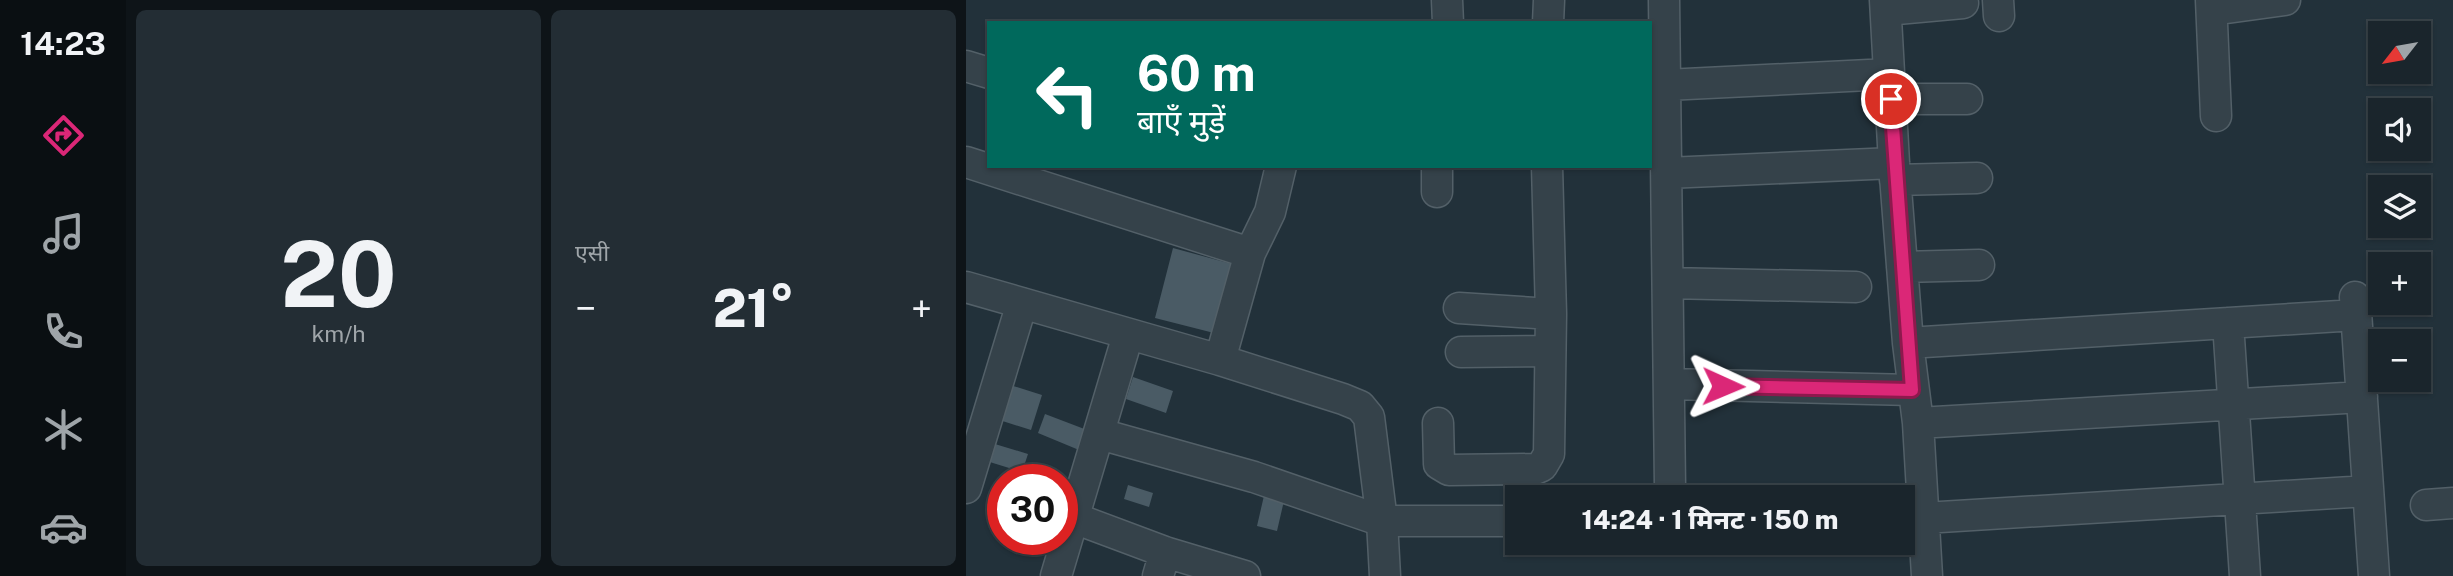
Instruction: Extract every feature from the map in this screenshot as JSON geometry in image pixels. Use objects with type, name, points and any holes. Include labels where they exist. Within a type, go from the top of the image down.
[{"type":"street","points":[[1447,0],[1448,21]]},
{"type":"street","points":[[1548,21],[1549,0]]},
{"type":"street","points":[[1664,0],[1670,485]]},
{"type":"street","points":[[2216,116],[2211,5],[2285,0]]},
{"type":"street","points":[[1927,576],[1918,423],[1912,390],[1895,172],[1886,5],[1963,3]]},
{"type":"street","points":[[966,66],[987,72]]},
{"type":"street","points":[[1666,85],[1890,87],[1966,99]]},
{"type":"street","points":[[966,162],[1250,253]]},
{"type":"street","points":[[1220,360],[1250,253],[1270,212],[1281,168]]},
{"type":"street","points":[[1438,423],[1438,458],[1443,468],[1535,469],[1542,466],[1549,454],[1551,314],[1547,168]]},
{"type":"street","points":[[1667,173],[1895,172],[1977,178]]},
{"type":"street","points":[[1902,267],[1979,265]]},
{"type":"street","points":[[1668,283],[1856,287]]},
{"type":"street","points":[[966,288],[1220,360],[1360,406],[1369,417],[1382,521],[1385,576]]},
{"type":"street","points":[[966,488],[1021,303]]},
{"type":"street","points":[[1908,343],[2228,323],[2356,305],[2374,576]]},
{"type":"street","points":[[1459,308],[1551,314]]},
{"type":"street","points":[[2228,323],[2245,576]]},
{"type":"street","points":[[1078,505],[1128,335]]},
{"type":"street","points":[[1461,352],[1549,351]]},
{"type":"street","points":[[1669,384],[1912,390]]},
{"type":"street","points":[[1918,423],[2362,397]]},
{"type":"street","points":[[1100,435],[1254,477],[1382,521],[1505,521]]},
{"type":"street","points":[[1924,518],[2368,491]]},
{"type":"street","points":[[1078,520],[1161,564],[1245,576]]},
{"type":"street","points":[[1056,576],[1063,555]]},
{"type":"building","points":[[1173,248],[1232,264],[1214,333],[1155,318]]},
{"type":"building","points":[[1133,377],[1173,391],[1166,413],[1126,399]]},
{"type":"building","points":[[1001,382],[1042,395],[1031,430],[990,417]]},
{"type":"building","points":[[1045,414],[1087,430],[1079,450],[1038,433]]},
{"type":"building","points":[[985,441],[1028,454],[1025,464],[996,464],[980,459]]},
{"type":"building","points":[[1128,485],[1153,493],[1149,507],[1124,499]]},
{"type":"building","points":[[1266,487],[1286,492],[1277,531],[1257,526]]},
{"type":"route","points":[[1723,386],[1912,390],[1891,99]]}]
